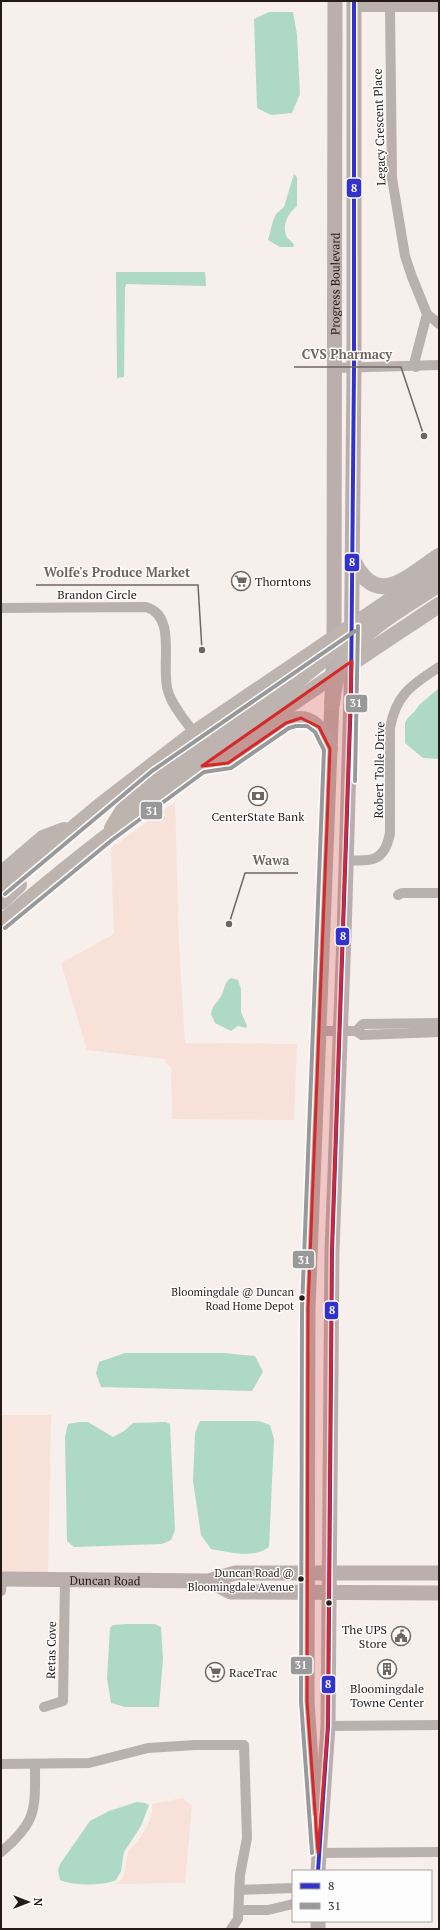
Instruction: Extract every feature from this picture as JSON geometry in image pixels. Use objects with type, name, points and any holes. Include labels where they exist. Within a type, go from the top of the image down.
[{"type":"main road","name":"Progress Boulevard","points":[[335,1],[334,643],[344,664]]},
{"type":"main road","name":"Progress Boulevard","points":[[344,664],[352,626],[354,4]]},
{"type":"main road","points":[[336,23],[341,14],[354,4]]},
{"type":"main road","points":[[335,140],[346,158],[345,200],[349,220],[350,321],[354,332]]},
{"type":"main road","points":[[352,558],[364,577],[372,584],[386,587],[398,583],[439,556]]},
{"type":"main road","points":[[108,835],[130,799],[296,682],[352,626],[439,567]]},
{"type":"main road","points":[[318,1870],[308,1725],[306,1572],[308,1308],[332,703],[344,664],[383,622],[439,584]]},
{"type":"main road","points":[[1,923],[108,835],[202,766],[344,664],[439,605]]},
{"type":"main road","points":[[1,889],[36,858],[148,766],[194,733],[334,643]]},
{"type":"main road","points":[[318,1853],[328,1726],[331,1311],[347,860],[344,664]]},
{"type":"main road","points":[[202,766],[228,763],[286,723],[297,719],[306,719],[319,727],[324,734],[330,749]]},
{"type":"main road","points":[[1,874],[42,838],[74,827]]},
{"type":"main road","points":[[1,902],[19,885],[36,858]]},
{"type":"main road","points":[[308,1308],[331,1311]]},
{"type":"main road","name":"Duncan Road","points":[[1,1583],[65,1580],[208,1581],[235,1573],[439,1573]]},
{"type":"main road","name":"Duncan Road","points":[[208,1581],[231,1592],[439,1593]]},
{"type":"street","points":[[354,4],[390,7],[439,7]]},
{"type":"street","name":"Legacy Crescent Place","points":[[390,7],[392,178],[405,256],[427,314],[439,324]]},
{"type":"street","points":[[416,367],[415,360],[427,314]]},
{"type":"street","points":[[334,368],[416,367],[439,365]]},
{"type":"street","name":"Brandon Circle","points":[[1,608],[152,608],[159,615],[164,625],[166,639],[165,678],[168,692],[174,704],[194,733]]},
{"type":"street","name":"Robert Tolle Drive","points":[[347,860],[375,859],[380,856],[388,846],[390,834],[390,728],[392,719],[397,704],[405,691],[439,667]]},
{"type":"street","points":[[398,895],[402,893],[439,893]]},
{"type":"street","points":[[356,1031],[363,1024],[439,1023]]},
{"type":"street","points":[[319,1031],[356,1031],[362,1035],[439,1032]]},
{"type":"street","name":"Retas Cove","points":[[44,1707],[63,1701],[65,1580]]},
{"type":"street","points":[[328,1726],[439,1725]]},
{"type":"street","points":[[1,1764],[97,1762],[132,1751],[148,1748],[195,1745],[244,1745],[247,1838],[240,1875],[238,1919],[231,1929]]},
{"type":"street","points":[[1,1852],[23,1831],[32,1814],[35,1794],[35,1764]]},
{"type":"street","points":[[318,1853],[439,1852]]},
{"type":"street","points":[[239,1890],[292,1888]]},
{"type":"street","points":[[239,1910],[268,1910],[292,1904]]},
{"type":"highlighted area","points":[[352,661],[332,1251],[328,1726],[318,1853],[307,1701],[308,1308],[330,749],[319,727],[301,718],[286,723],[228,763],[202,766]]},
{"type":"shaded area","points":[[269,12],[293,12],[297,35],[300,94],[292,113],[271,115],[257,108],[254,19]]},
{"type":"shaded area","points":[[294,174],[297,177],[297,206],[287,219],[285,231],[294,245],[293,247],[280,247],[268,240],[276,214],[284,207]]},
{"type":"shaded area","points":[[116,272],[205,272],[206,286],[126,284],[124,377],[117,378]]},
{"type":"shaded area","points":[[439,688],[439,759],[423,758],[405,743],[405,723],[419,705]]},
{"type":"shaded area","points":[[175,802],[179,946],[185,1043],[297,1044],[294,1120],[172,1119],[171,1068],[165,1062],[165,1059],[87,1050],[61,963],[114,934],[111,848]]},
{"type":"shaded area","points":[[231,978],[238,980],[241,989],[241,1012],[247,1026],[246,1028],[238,1026],[231,1031],[215,1023],[211,1014],[213,1007],[222,995],[225,985]]},
{"type":"shaded area","points":[[125,1353],[223,1353],[255,1356],[263,1372],[252,1391],[101,1387],[96,1373],[99,1362]]},
{"type":"shaded area","points":[[1,1415],[51,1415],[48,1575],[1,1575]]},
{"type":"shaded area","points":[[200,1421],[259,1421],[270,1425],[274,1439],[269,1547],[263,1551],[241,1554],[211,1549],[201,1535],[193,1481],[195,1433]]},
{"type":"shaded area","points":[[88,1422],[113,1437],[124,1431],[133,1423],[165,1422],[170,1424],[175,1530],[171,1540],[162,1544],[74,1547],[67,1541],[65,1437],[68,1424]]},
{"type":"shaded area","points":[[155,1624],[161,1627],[163,1659],[159,1707],[125,1707],[111,1703],[107,1678],[110,1628],[113,1625]]},
{"type":"shaded area","points":[[183,1798],[192,1806],[185,1883],[117,1884],[123,1878],[128,1853],[138,1841],[148,1823],[152,1813],[152,1804]]},
{"type":"shaded area","points":[[137,1802],[149,1805],[141,1826],[124,1852],[121,1871],[116,1880],[104,1883],[88,1884],[60,1880],[58,1870],[60,1864],[90,1821],[109,1811]]},
{"type":"transit line","name":"8","points":[[318,1870],[328,1726],[332,1251],[351,695],[354,368],[354,1]]},
{"type":"transit line","name":"31","points":[[355,781],[358,626]]},
{"type":"transit line","name":"31","points":[[5,894],[152,771],[355,631]]},
{"type":"transit line","name":"31","points":[[5,928],[112,840],[204,772],[231,768],[289,728],[296,726],[307,726],[315,732],[324,750],[302,1308],[301,1701],[312,1853]]},
{"type":"place","name":"CVS Pharmacy","points":[[424,436]]},
{"type":"place","name":"Thorntons","points":[[241,581]]},
{"type":"place","name":"Wolfe's Produce Market","points":[[202,650]]},
{"type":"place","name":"CenterState Bank","points":[[258,796]]},
{"type":"place","name":"Wawa","points":[[229,924]]},
{"type":"place","name":"Bloomingdale @ Duncan Road Home Depot","points":[[302,1298]]},
{"type":"place","name":"Duncan Road @ Bloomingdale Avenue","points":[[301,1579]]},
{"type":"place","name":"The UPS Store","points":[[401,1636]]},
{"type":"place","name":"Bloomingdale Towne Center","points":[[387,1669]]},
{"type":"place","name":"RaceTrac","points":[[215,1672]]}]
